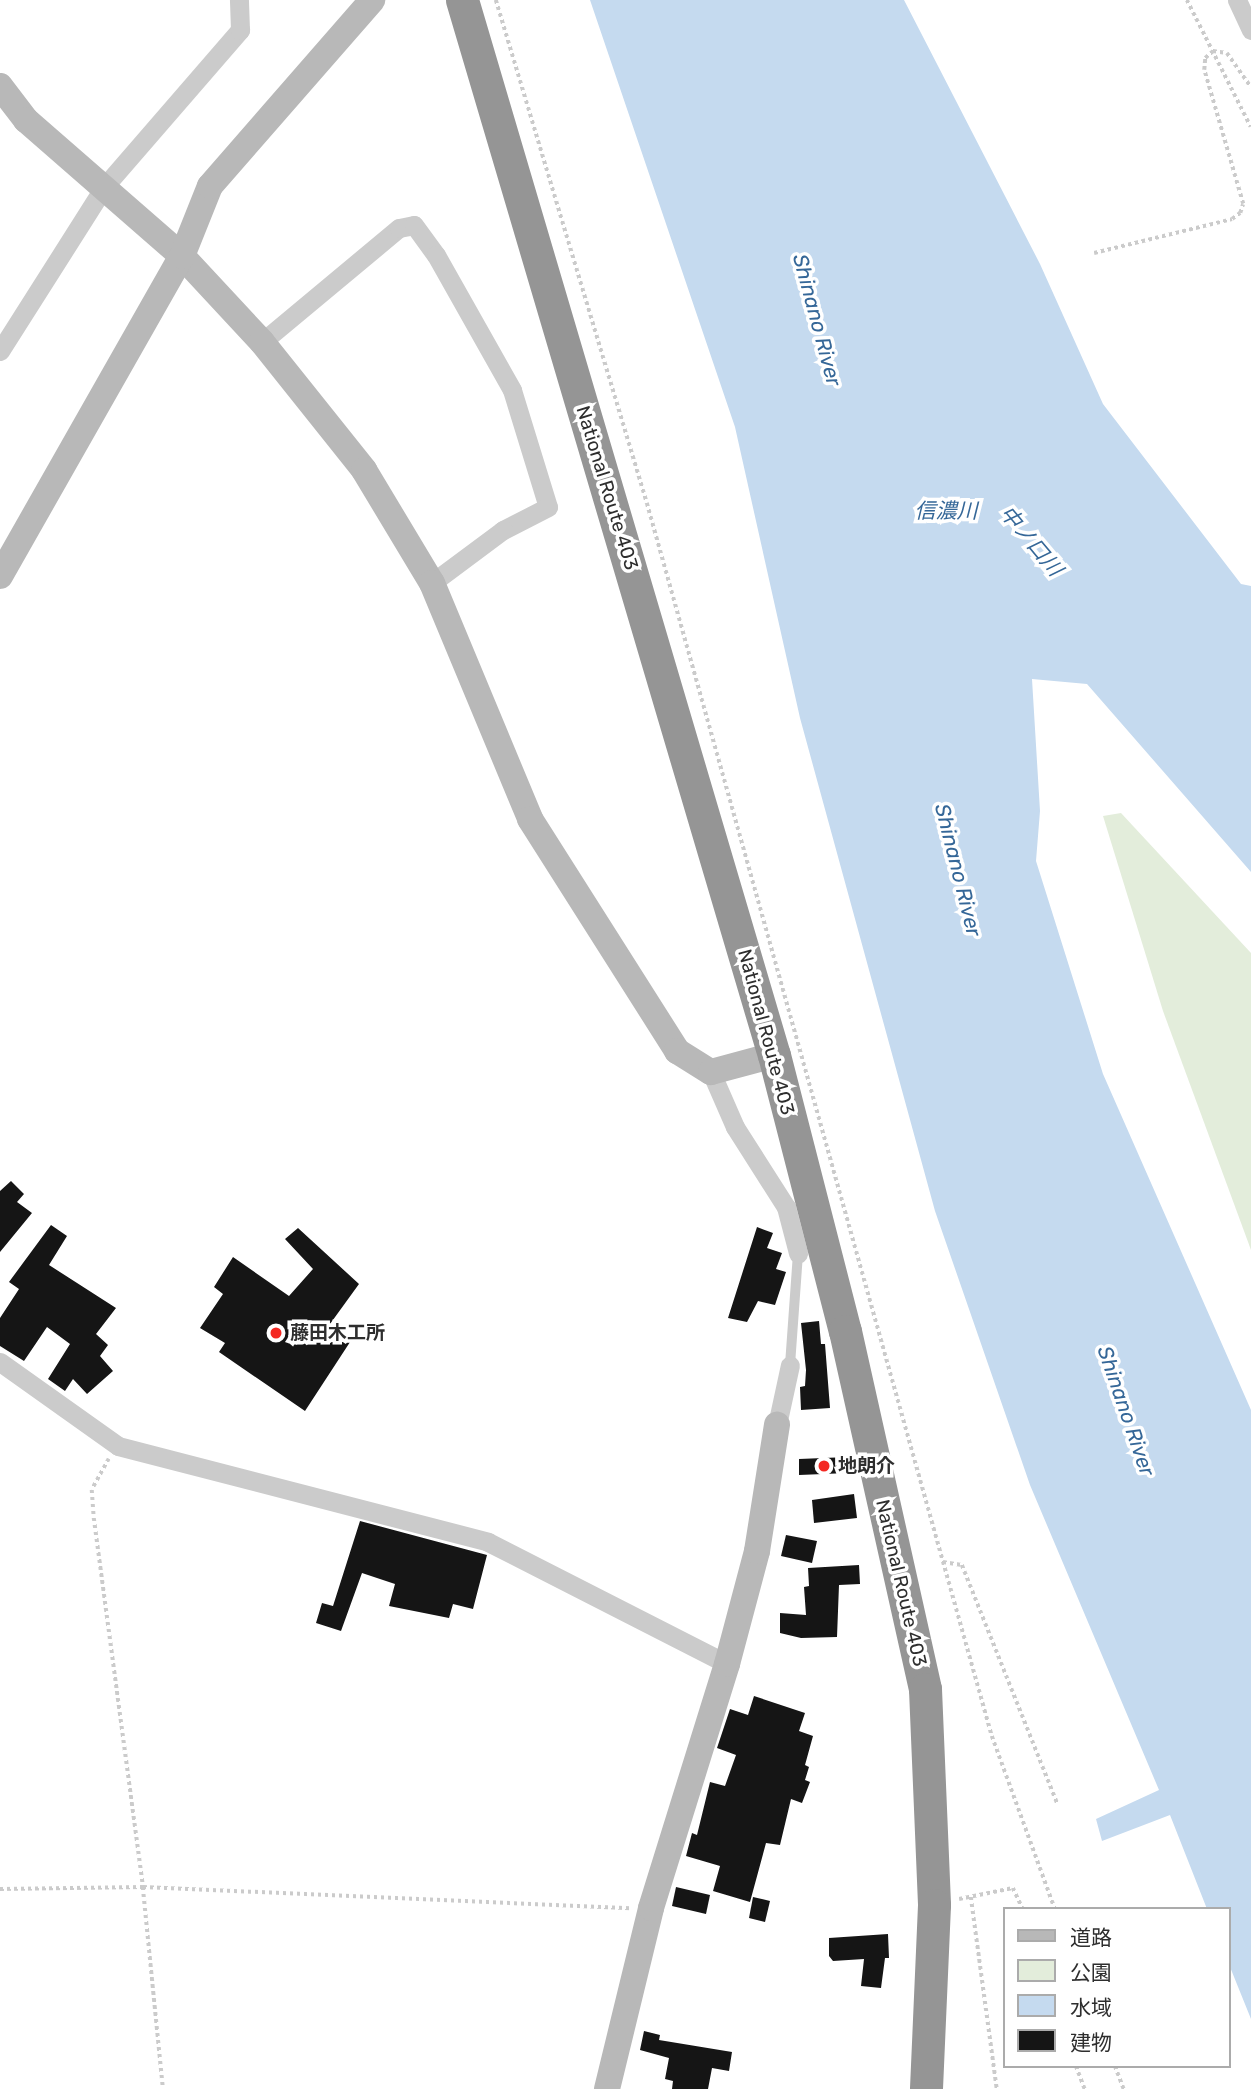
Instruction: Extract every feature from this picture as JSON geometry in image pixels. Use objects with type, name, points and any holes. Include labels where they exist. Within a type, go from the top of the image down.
[{"type":"highway","name":"National Route 403","points":[[462,0],[774,1055],[845,1331],[925,1689],[934,1905],[926,2089]]},
{"type":"street","points":[[0,351],[104,187],[240,30],[239,0]]},
{"type":"street","points":[[0,576],[182,256],[197,210],[228,161],[373,0]]},
{"type":"street","points":[[1237,0],[1251,30]]},
{"type":"street","points":[[0,86],[26,120],[182,256],[262,342],[364,470],[432,583],[530,819],[677,1051],[710,1072],[735,1127],[786,1208],[798,1253]]},
{"type":"street","points":[[262,342],[399,228],[414,225],[436,255],[512,390],[548,507],[503,530],[432,583]]},
{"type":"street","points":[[710,1072],[774,1055]]},
{"type":"street","points":[[0,1362],[118,1446],[488,1542],[727,1664]]},
{"type":"street","points":[[607,2089],[652,1908],[727,1664],[757,1552],[777,1425],[790,1365]]},
{"type":"lane","points":[[790,1365],[798,1253]]},
{"type":"path","points":[[1187,0],[1251,127]]},
{"type":"path","points":[[1094,254],[1232,219],[1240,213],[1243,204],[1204,70],[1205,58],[1213,51],[1227,53],[1251,87]]},
{"type":"path","points":[[118,1446],[92,1490],[143,1887],[163,2089]]},
{"type":"path","points":[[943,1562],[962,1565],[1058,1805]]},
{"type":"path","points":[[0,1889],[143,1887],[652,1908]]},
{"type":"path","points":[[934,1905],[1013,1888],[1023,1907]]},
{"type":"path","points":[[971,1897],[997,2089]]},
{"type":"path","points":[[1077,2068],[1085,2089]]},
{"type":"path","points":[[1116,2068],[1124,2089]]},
{"type":"green space","points":[[1121,813],[1251,953],[1251,1250],[1163,1011],[1103,816]]},
{"type":"water","name":"信濃川","points":[[590,0],[904,0],[1040,264],[1103,404],[1241,584],[1251,586],[1251,872],[1087,684],[1032,679],[1040,811],[1036,861],[1103,1074],[1251,1410],[1251,2019],[1230,1967],[1230,1907],[1206,1907],[1170,1815],[1102,1841],[1096,1819],[1159,1790],[1030,1485],[935,1211],[800,718],[735,427]]},
{"type":"building","points":[[11,1181],[24,1194],[17,1202],[32,1213],[0,1252],[0,1191]]},
{"type":"building","points":[[51,1225],[67,1236],[49,1265],[116,1308],[96,1334],[108,1345],[100,1356],[113,1371],[87,1394],[73,1379],[65,1391],[48,1379],[70,1344],[47,1327],[24,1361],[0,1346],[0,1318],[19,1289],[9,1282]]},
{"type":"building","points":[[757,1227],[773,1233],[767,1248],[782,1253],[776,1269],[786,1272],[775,1305],[758,1301],[747,1322],[728,1318]]},
{"type":"building","name":"藤田木工所","points":[[298,1228],[359,1284],[330,1324],[352,1339],[305,1411],[219,1352],[225,1343],[200,1328],[223,1294],[214,1287],[233,1257],[289,1296],[313,1269],[285,1239]]},
{"type":"building","points":[[819,1321],[821,1344],[825,1344],[830,1408],[801,1410],[800,1387],[805,1386],[806,1370],[801,1323]]},
{"type":"building","name":"地朗介","points":[[848,1457],[848,1473],[799,1475],[799,1459]]},
{"type":"building","points":[[854,1494],[857,1518],[814,1523],[812,1500]]},
{"type":"building","points":[[360,1521],[487,1555],[473,1609],[453,1604],[449,1618],[389,1606],[395,1584],[362,1573],[341,1631],[316,1623],[322,1603],[333,1606]]},
{"type":"building","points":[[786,1535],[817,1541],[812,1563],[781,1556]]},
{"type":"building","points":[[859,1565],[860,1584],[839,1585],[837,1637],[801,1638],[780,1633],[780,1613],[806,1615],[804,1587],[809,1586],[808,1568]]},
{"type":"building","points":[[754,1696],[805,1713],[799,1731],[813,1736],[805,1765],[809,1767],[805,1780],[810,1782],[802,1803],[791,1799],[780,1845],[766,1843],[750,1902],[713,1891],[720,1866],[686,1856],[692,1833],[697,1835],[710,1782],[725,1786],[736,1755],[717,1748],[730,1709],[748,1715]]},
{"type":"building","points":[[676,1887],[710,1895],[706,1914],[672,1906]]},
{"type":"building","points":[[753,1897],[770,1901],[765,1922],[749,1918]]},
{"type":"building","points":[[888,1934],[889,1958],[885,1958],[881,1988],[861,1986],[864,1959],[833,1961],[829,1956],[829,1938]]},
{"type":"building","points":[[644,2031],[660,2035],[659,2040],[732,2052],[729,2071],[712,2068],[708,2089],[672,2089],[673,2081],[665,2079],[669,2058],[640,2050]]},
{"type":"place","name":"藤田木工所","points":[[276,1333]]},
{"type":"place","name":"地朗介","points":[[824,1466]]},
{"type":"water label","name":"Shinano River","points":[[817,320]]},
{"type":"water label","name":"中ノ口川","points":[[1031,541]]},
{"type":"water label","name":"Shinano River","points":[[958,870]]},
{"type":"water label","name":"Shinano River","points":[[1126,1411]]}]
